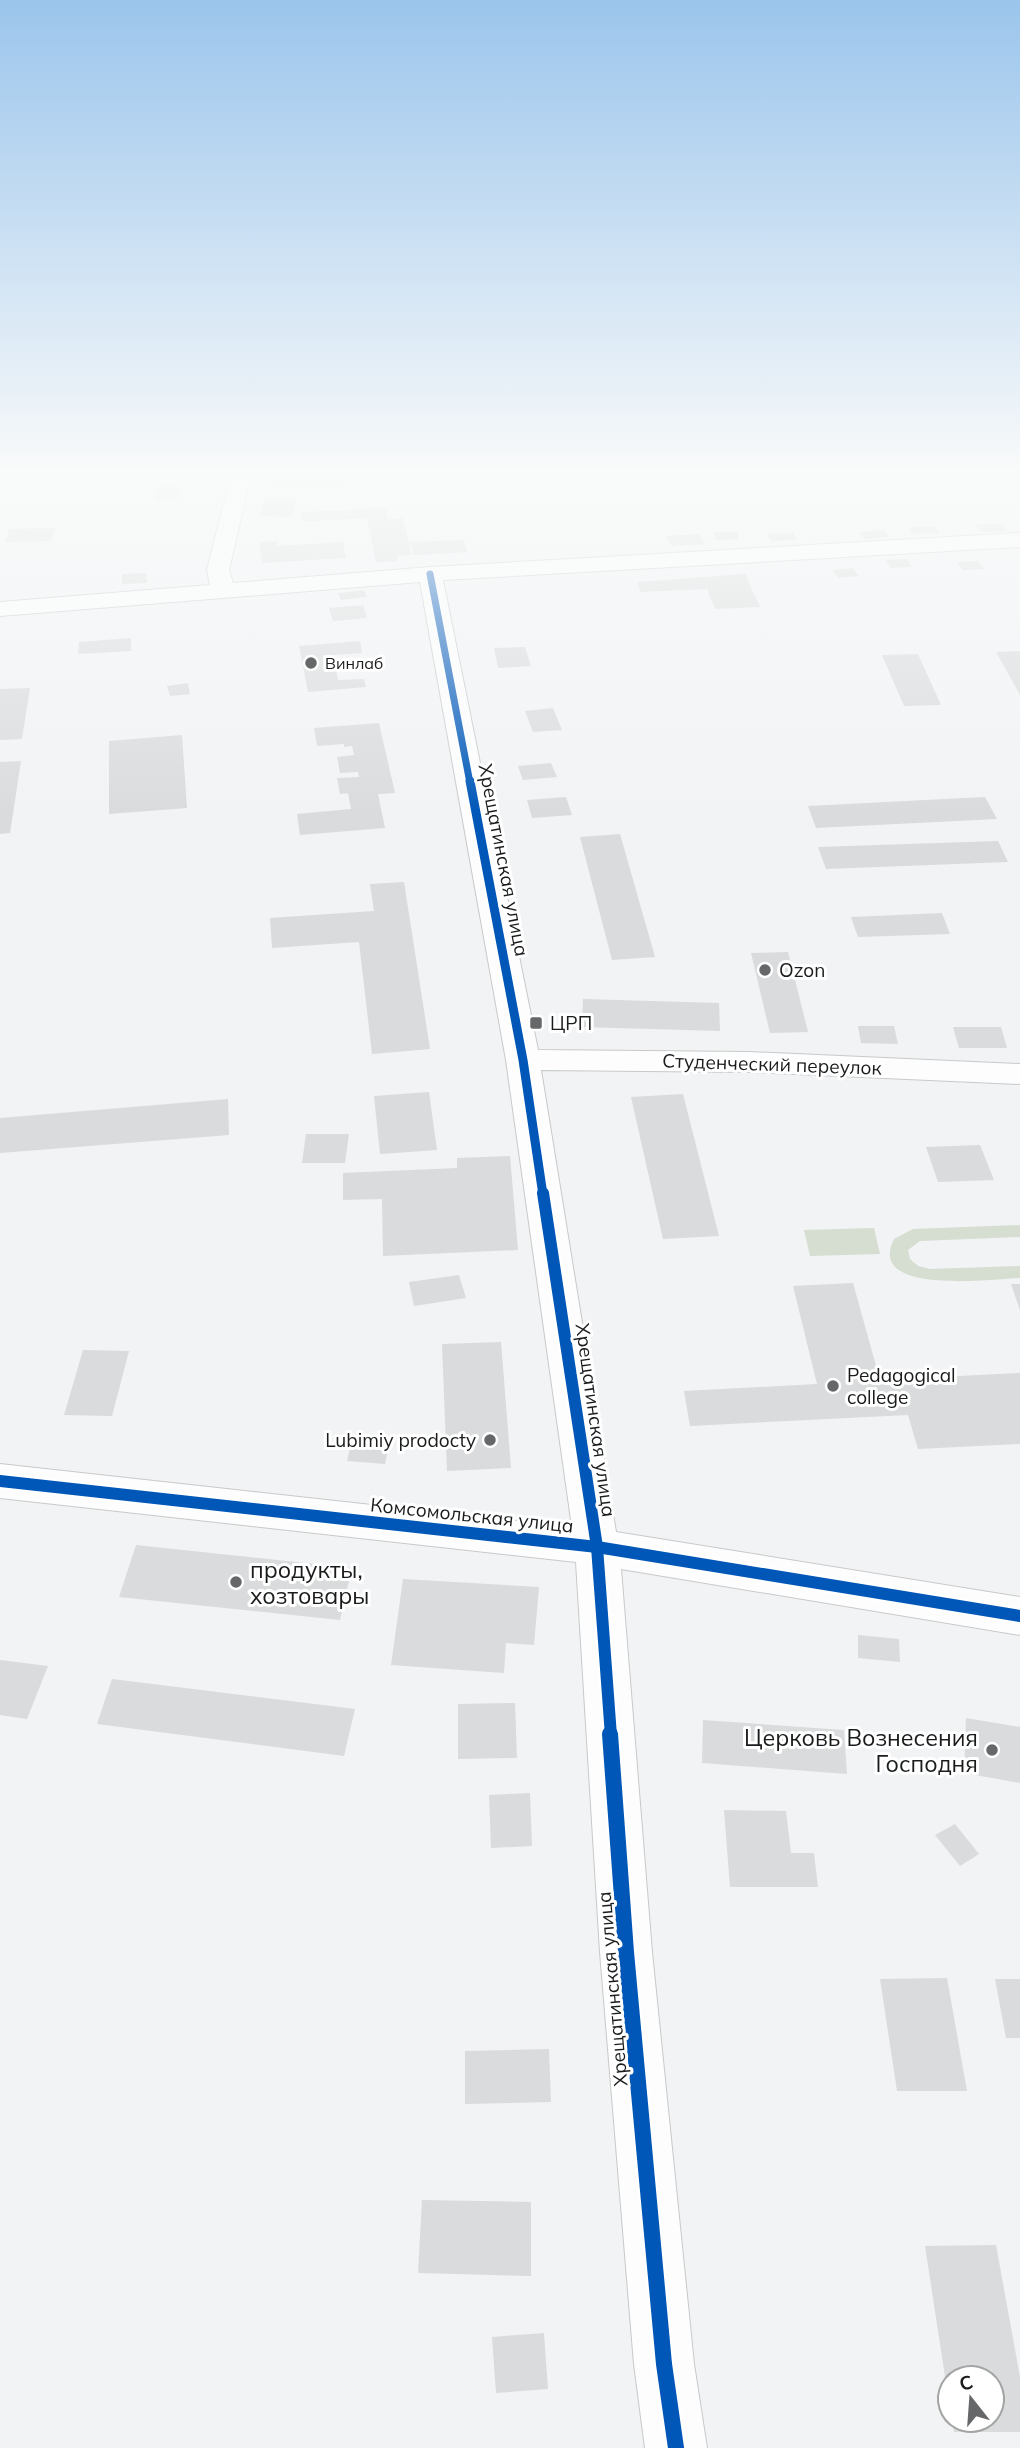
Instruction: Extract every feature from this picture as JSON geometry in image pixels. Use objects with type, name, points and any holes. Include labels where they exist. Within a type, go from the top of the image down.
[{"type":"street","points":[[222,584],[223,590]]},
{"type":"street","points":[[0,609],[298,584]]},
{"type":"street","name":"Хрещатинская улица","points":[[432,584],[523,1060],[597,1547],[626,1952],[664,2364],[676,2448]]},
{"type":"street","name":"Студенческий переулок","points":[[523,1060],[749,1062],[1020,1074]]},
{"type":"street","name":"Комсомольская улица","points":[[0,1481],[597,1547],[1020,1616]]},
{"type":"shaded area","points":[[1020,1225],[1020,1237],[920,1241],[908,1250],[910,1259],[918,1266],[930,1269],[1020,1266],[1020,1278],[961,1281],[915,1277],[898,1269],[890,1257],[894,1239],[913,1229]]},
{"type":"shaded area","points":[[874,1228],[880,1254],[810,1256],[804,1230]]},
{"type":"building","points":[[638,584],[750,584],[760,607],[715,609],[707,589],[641,592]]},
{"type":"building","points":[[364,590],[367,597],[341,600],[338,593]]},
{"type":"building","points":[[363,605],[367,618],[333,621],[329,608]]},
{"type":"building","points":[[131,638],[131,651],[78,654],[79,642]]},
{"type":"building","points":[[360,641],[362,653],[333,655],[338,680],[364,679],[366,687],[308,692],[299,646]]},
{"type":"building","points":[[525,647],[531,666],[498,668],[494,648]]},
{"type":"building","points":[[1020,651],[1020,695],[996,652]]},
{"type":"building","points":[[918,654],[941,705],[904,706],[882,655]]},
{"type":"building","points":[[188,683],[190,694],[170,696],[167,686]]},
{"type":"building","points":[[30,688],[22,739],[0,740],[0,689]]},
{"type":"building","points":[[553,708],[562,730],[533,732],[525,711]]},
{"type":"building","points":[[379,723],[395,793],[378,794],[385,828],[300,835],[297,814],[351,809],[348,793],[340,794],[337,778],[359,777],[358,772],[340,773],[337,757],[354,755],[352,746],[317,746],[314,728]]},
{"type":"building","points":[[182,735],[187,808],[109,814],[109,741]]},
{"type":"building","points":[[21,761],[10,833],[0,834],[0,762]]},
{"type":"building","points":[[551,763],[557,777],[523,780],[518,766]]},
{"type":"building","points":[[566,797],[572,815],[532,818],[527,800]]},
{"type":"building","points":[[985,797],[997,819],[816,828],[808,806]]},
{"type":"building","points":[[620,834],[655,957],[612,960],[580,837]]},
{"type":"building","points":[[998,841],[1008,862],[826,869],[818,847]]},
{"type":"building","points":[[404,882],[430,1049],[372,1054],[359,942],[272,948],[270,918],[374,911],[370,884]]},
{"type":"building","points":[[942,913],[950,934],[858,937],[851,917]]},
{"type":"building","points":[[788,952],[808,1032],[770,1033],[751,953]]},
{"type":"building","points":[[583,999],[719,1003],[720,1031],[582,1027]]},
{"type":"building","points":[[858,1026],[894,1026],[898,1044],[861,1043]]},
{"type":"building","points":[[953,1027],[1001,1027],[1007,1048],[959,1048]]},
{"type":"building","points":[[429,1092],[437,1150],[380,1154],[374,1096]]},
{"type":"building","points":[[683,1094],[719,1236],[663,1239],[631,1097]]},
{"type":"building","points":[[228,1099],[229,1135],[0,1153],[0,1118]]},
{"type":"building","points":[[306,1134],[349,1134],[345,1163],[302,1163]]},
{"type":"building","points":[[980,1145],[994,1180],[938,1182],[926,1147]]},
{"type":"building","points":[[510,1156],[518,1250],[383,1256],[382,1199],[343,1200],[343,1173],[457,1168],[457,1158]]},
{"type":"building","points":[[459,1275],[466,1298],[414,1306],[409,1282]]},
{"type":"building","points":[[853,1283],[880,1380],[1020,1373],[1020,1444],[918,1449],[908,1415],[690,1426],[684,1391],[817,1384],[793,1286]]},
{"type":"building","points":[[1011,1284],[1020,1284],[1020,1310]]},
{"type":"building","points":[[501,1342],[511,1468],[447,1471],[442,1344]]},
{"type":"building","points":[[83,1350],[129,1351],[112,1416],[64,1415]]},
{"type":"building","points":[[353,1436],[390,1439],[385,1464],[347,1461]]},
{"type":"building","name":"продукты, хозтовары","points":[[136,1545],[352,1568],[340,1620],[119,1597]]},
{"type":"building","points":[[403,1579],[539,1587],[534,1645],[506,1643],[504,1673],[391,1665]]},
{"type":"building","points":[[858,1635],[899,1639],[900,1662],[858,1658]]},
{"type":"building","points":[[0,1660],[48,1666],[27,1719],[0,1715]]},
{"type":"building","points":[[112,1679],[355,1709],[344,1756],[97,1724]]},
{"type":"building","points":[[515,1703],[517,1758],[458,1759],[458,1704]]},
{"type":"building","name":"Церковь Вознесения Господня","points":[[966,1718],[1020,1727],[1020,1783],[964,1773]]},
{"type":"building","points":[[703,1720],[844,1730],[847,1774],[702,1763]]},
{"type":"building","points":[[530,1793],[532,1846],[491,1848],[489,1795]]},
{"type":"building","points":[[724,1810],[786,1811],[791,1853],[814,1853],[818,1887],[730,1887]]},
{"type":"building","points":[[955,1824],[979,1854],[960,1866],[935,1835]]},
{"type":"building","points":[[947,1978],[967,2091],[897,2091],[880,1979]]},
{"type":"building","points":[[995,1979],[1020,1979],[1020,2038],[1006,2038]]},
{"type":"building","points":[[549,2049],[551,2102],[465,2104],[465,2051]]},
{"type":"building","points":[[422,2200],[531,2202],[531,2276],[418,2273]]},
{"type":"building","points":[[996,2245],[1020,2377],[1020,2432],[1006,2432],[1006,2364],[943,2364],[925,2246]]},
{"type":"building","points":[[544,2333],[548,2389],[496,2393],[492,2337]]},
{"type":"cycle path","points":[[432,584],[523,1060],[597,1547],[626,1952],[664,2364],[676,2448]]},
{"type":"cycle path","points":[[0,1481],[597,1547],[1020,1616]]},
{"type":"place","name":"Винлаб","points":[[311,663]]},
{"type":"place","name":"Ozon","points":[[765,970]]},
{"type":"place","name":"ЦРП","points":[[536,1023]]},
{"type":"place","name":"Pedagogical college","points":[[833,1386]]},
{"type":"place","name":"Lubimiy prodocty","points":[[490,1440]]},
{"type":"place","name":"продукты, хозтовары","points":[[236,1582]]},
{"type":"place","name":"Церковь Вознесения Господня","points":[[992,1750]]}]
